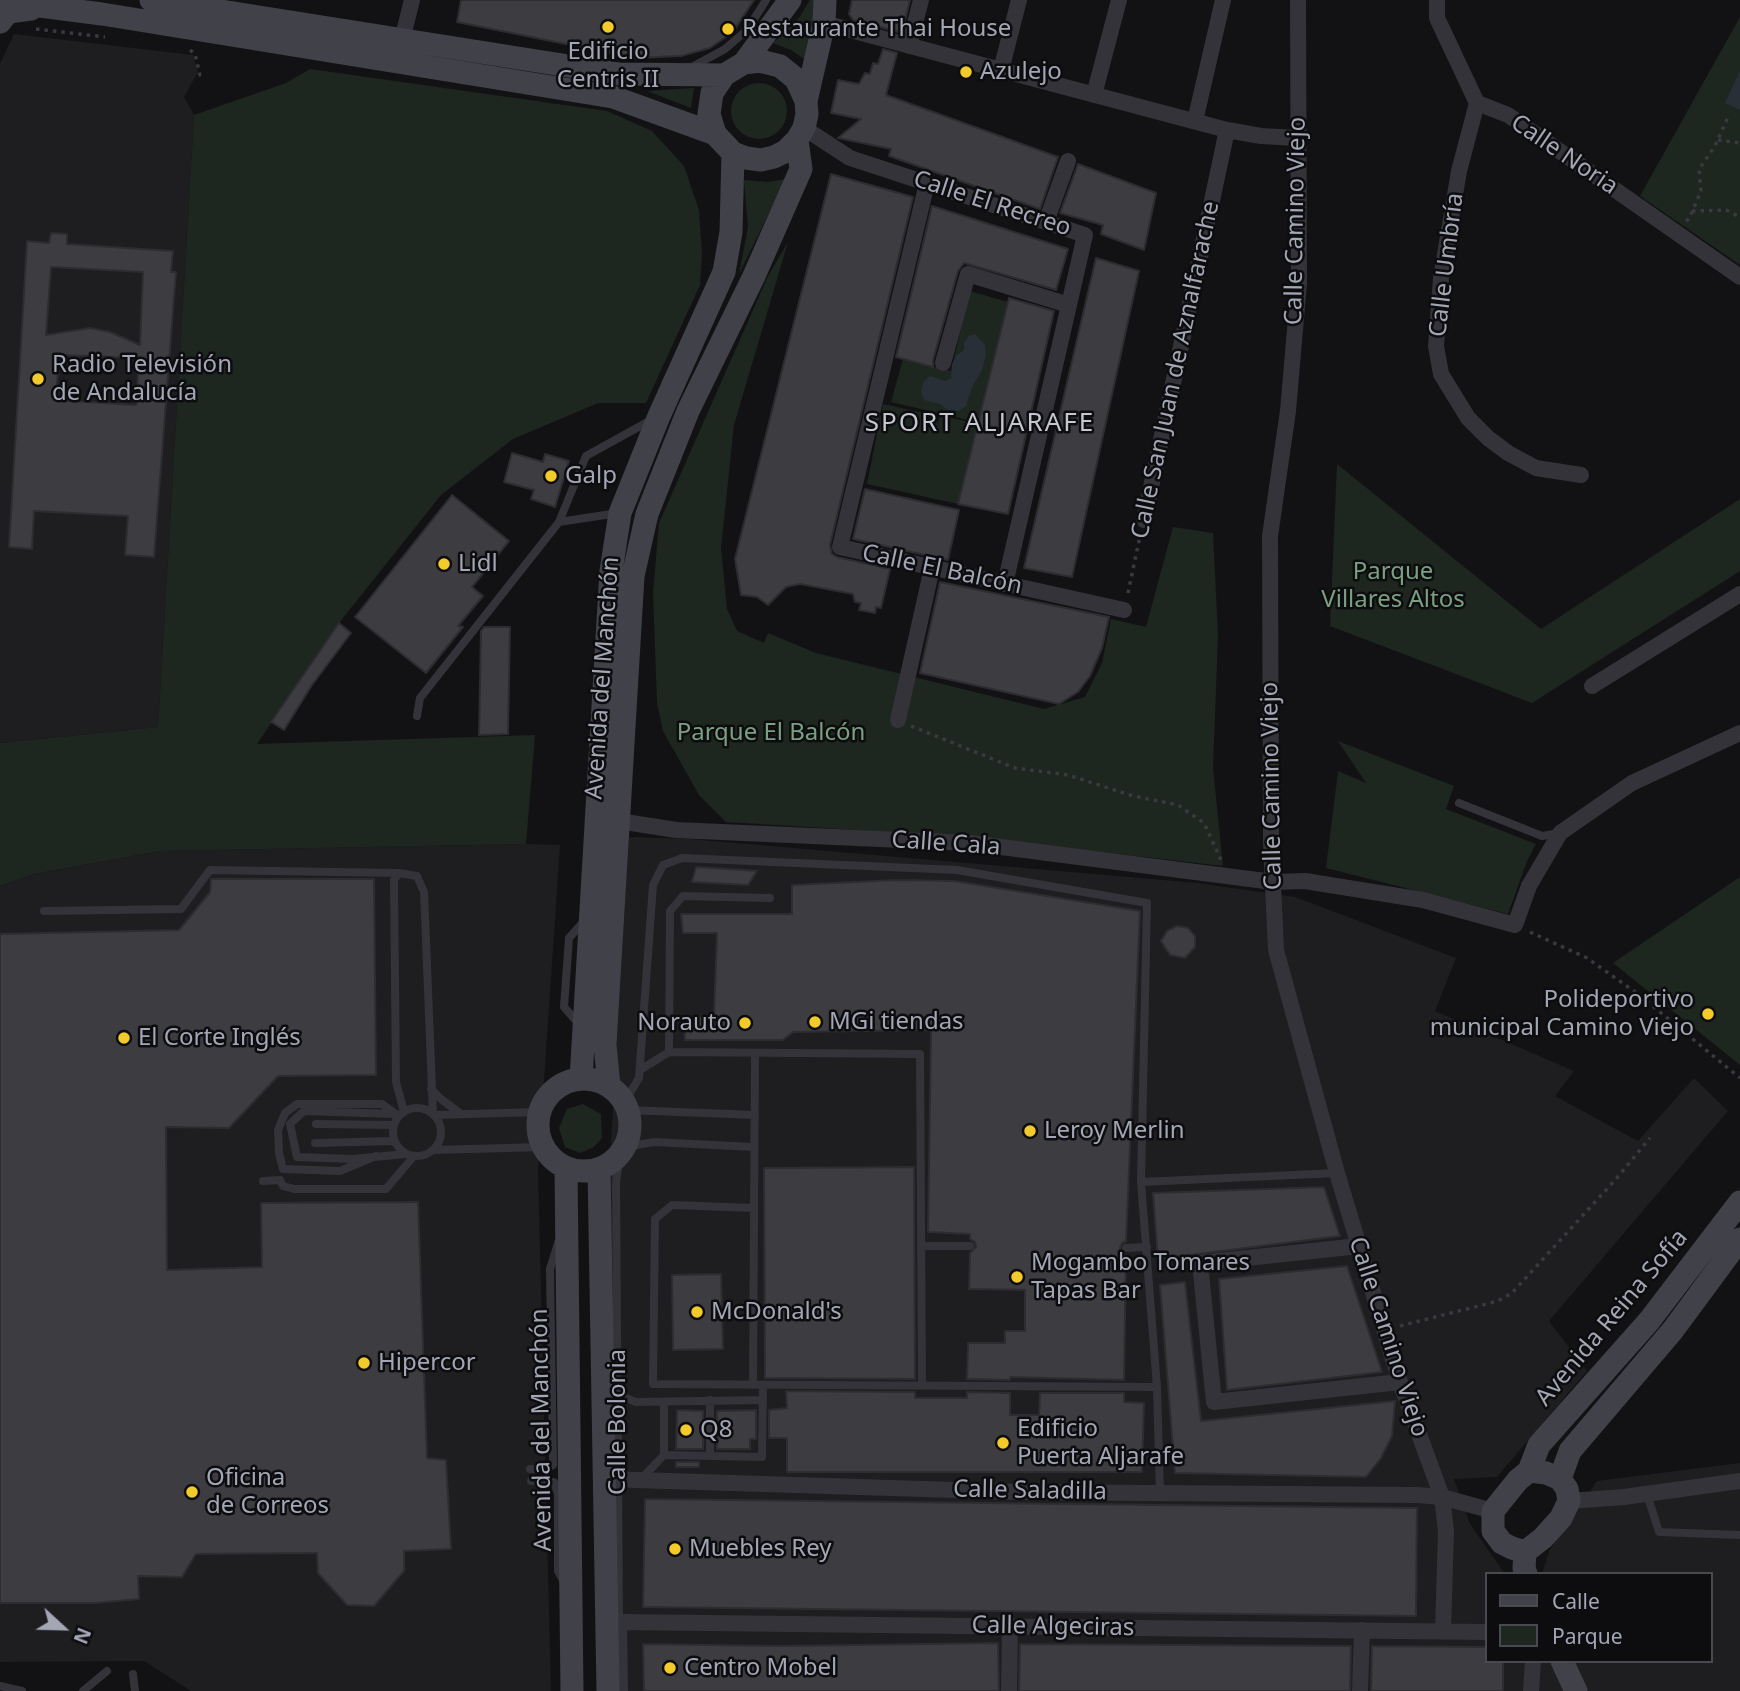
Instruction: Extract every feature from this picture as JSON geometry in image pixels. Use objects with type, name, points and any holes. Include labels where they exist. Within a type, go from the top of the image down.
[{"type":"main road","points":[[151,0],[619,74],[674,75],[734,69],[760,61],[780,66],[796,79],[806,100]]},
{"type":"main road","points":[[0,1],[55,6],[613,97],[715,134]]},
{"type":"main road","points":[[781,2],[734,69],[712,93],[709,114],[715,134],[733,153],[746,158],[761,160],[786,151],[801,134],[807,114],[806,100],[824,11]]},
{"type":"main road","points":[[0,22],[8,12],[55,6]]},
{"type":"main road","name":"Avenida del Manchón","points":[[620,1100],[606,1045],[633,576],[647,514],[688,411],[754,276],[802,169],[801,134]]},
{"type":"main road","name":"Avenida del Manchón","points":[[581,1079],[611,572],[620,513],[659,416],[724,272],[731,232],[733,153]]},
{"type":"main road","points":[[581,1079],[596,1081],[620,1100],[630,1129],[622,1151],[599,1169],[588,1171],[566,1168],[553,1159],[544,1147],[538,1124],[540,1112],[555,1090],[581,1079]]},
{"type":"main road","name":"Avenida del Manchón","points":[[566,1168],[572,1691]]},
{"type":"main road","points":[[599,1169],[611,1479],[608,1691]]},
{"type":"main road","name":"Avenida Reina Sofía","points":[[1493,1511],[1518,1480],[1529,1471],[1539,1445],[1649,1321],[1740,1202]]},
{"type":"main road","name":"Avenida Reina Sofía","points":[[1560,1479],[1570,1451],[1673,1330],[1740,1239]]},
{"type":"main road","points":[[1493,1511],[1493,1531],[1502,1543],[1526,1563],[1561,1518],[1569,1501],[1567,1489],[1560,1479],[1546,1473],[1529,1471]]},
{"type":"main road","points":[[1563,1663],[1576,1691]]},
{"type":"street","points":[[402,40],[412,0]]},
{"type":"street","points":[[909,46],[920,0]]},
{"type":"street","points":[[1001,70],[1019,0]]},
{"type":"street","points":[[1094,95],[1119,0]]},
{"type":"street","points":[[1195,121],[1223,0]]},
{"type":"street","name":"Calle Camino Viejo","points":[[1298,0],[1300,283],[1288,411],[1270,536],[1276,950],[1337,1173],[1384,1330],[1442,1497],[1446,1531],[1443,1631]]},
{"type":"street","points":[[1437,0],[1437,18],[1477,103]]},
{"type":"street","points":[[824,11],[909,46],[1227,130],[1297,138]]},
{"type":"street","name":"Calle Noria","points":[[1477,103],[1508,115],[1740,277]]},
{"type":"street","name":"Calle Umbría","points":[[1477,103],[1459,171],[1441,278],[1436,346],[1441,374],[1468,418],[1508,453],[1535,468],[1581,475]]},
{"type":"street","name":"Calle San Juan de Aznalfarache","points":[[1144,520],[1227,130]]},
{"type":"street","name":"Calle El Recreo","points":[[801,134],[850,158],[1085,235],[1005,584]]},
{"type":"street","points":[[1046,222],[1068,161]]},
{"type":"street","name":"Calle El Balcón","points":[[928,183],[839,547],[1124,610]]},
{"type":"street","points":[[943,363],[968,274],[1069,305]]},
{"type":"street","points":[[898,720],[932,568]]},
{"type":"street","points":[[1592,686],[1740,594]]},
{"type":"street","points":[[1516,925],[1529,886],[1560,834],[1632,783],[1740,733]]},
{"type":"street","name":"Calle Cala","points":[[619,821],[676,830],[970,843],[1273,882],[1305,881],[1423,900],[1516,925]]},
{"type":"street","points":[[1359,1246],[1200,1263],[1214,1402],[1400,1382]]},
{"type":"street","name":"Calle Saladilla","points":[[611,1479],[1019,1492],[1442,1497]]},
{"type":"street","points":[[1569,1501],[1647,1494],[1740,1481]]},
{"type":"street","points":[[1442,1497],[1493,1511]]},
{"type":"street","name":"Calle Algeciras","points":[[619,1622],[1484,1632]]},
{"type":"street","name":"Calle Bolonia","points":[[619,1622],[620,1691]]},
{"type":"street","points":[[1009,1691],[1010,1627]]},
{"type":"street","points":[[1360,1691],[1362,1630]]},
{"type":"street","points":[[1531,1691],[1534,1663]]},
{"type":"lane","points":[[674,75],[725,49],[781,2]]},
{"type":"lane","points":[[417,716],[420,698],[559,522],[586,456],[659,416]]},
{"type":"lane","points":[[559,522],[620,513]]},
{"type":"lane","points":[[1459,803],[1542,836],[1560,834]]},
{"type":"lane","points":[[620,1100],[639,1078],[653,886],[663,865],[682,858],[957,870],[1147,903],[1141,1182],[1157,1387],[1160,1493]]},
{"type":"lane","points":[[44,911],[181,909],[210,870],[399,873],[417,876],[424,892],[433,1114],[441,1129],[441,1136],[433,1150],[425,1155],[354,1159],[297,1157],[290,1124],[304,1111],[400,1113],[415,1108],[433,1114],[540,1112]]},
{"type":"lane","points":[[394,1141],[394,1125],[400,1113],[396,1082],[394,880],[399,873]]},
{"type":"lane","points":[[669,1052],[670,911],[683,895],[770,898]]},
{"type":"lane","points":[[651,909],[670,911]]},
{"type":"lane","points":[[640,1070],[669,1052],[920,1054],[922,1385]]},
{"type":"lane","points":[[753,1385],[755,1054]]},
{"type":"lane","points":[[431,1088],[461,1114]]},
{"type":"lane","points":[[620,1100],[755,1115]]},
{"type":"lane","points":[[400,1113],[382,1104],[297,1104],[285,1113],[278,1130],[283,1169],[280,1180],[283,1186],[294,1189],[386,1189],[410,1155]]},
{"type":"lane","points":[[316,1124],[394,1125]]},
{"type":"lane","points":[[315,1143],[394,1141],[410,1155]]},
{"type":"lane","points":[[622,1151],[654,1142],[754,1147]]},
{"type":"lane","points":[[433,1150],[544,1147]]},
{"type":"lane","name":"Calle Bolonia","points":[[619,1622],[611,1479],[618,1395],[616,1182],[622,1151]]},
{"type":"lane","points":[[283,1169],[340,1171],[376,1156]]},
{"type":"lane","points":[[1141,1182],[1337,1173]]},
{"type":"lane","points":[[263,1181],[280,1180]]},
{"type":"lane","points":[[653,1402],[655,1219],[672,1205],[754,1208]]},
{"type":"lane","points":[[530,1469],[546,1469],[553,1465],[550,1269],[566,1218]]},
{"type":"lane","points":[[922,1246],[970,1246]]},
{"type":"lane","points":[[1126,1248],[1147,1247]]},
{"type":"lane","points":[[653,1384],[1157,1387]]},
{"type":"lane","points":[[664,1455],[762,1457],[763,1385]]},
{"type":"lane","points":[[618,1395],[636,1402],[762,1400]]},
{"type":"lane","points":[[710,1400],[710,1455]]},
{"type":"lane","points":[[641,1479],[664,1455],[664,1402]]},
{"type":"lane","points":[[531,1481],[554,1482],[558,1494],[558,1571],[571,1599]]},
{"type":"lane","points":[[1647,1494],[1659,1532],[1740,1535]]},
{"type":"lane","points":[[83,1691],[107,1671]]},
{"type":"lane","points":[[133,1674],[135,1691]]},
{"type":"lane","points":[[0,1686],[22,1691]]},
{"type":"path","points":[[178,46],[195,54],[200,75],[205,76]]},
{"type":"path","points":[[1673,230],[1689,219],[1701,191],[1699,169],[1729,115]]},
{"type":"path","points":[[1718,139],[1740,143]]},
{"type":"path","points":[[1692,211],[1726,210],[1740,217]]},
{"type":"path","name":"Calle San Juan de Aznalfarache","points":[[1124,610],[1144,520]]},
{"type":"path","points":[[898,720],[1015,768],[1068,775],[1133,796],[1178,805],[1204,823],[1223,866]]},
{"type":"path","points":[[1516,925],[1587,958],[1638,994],[1740,1078]]},
{"type":"path","points":[[1384,1330],[1498,1301],[1512,1293],[1650,1138]]},
{"type":"shaded area","name":"Radio Televisión de Andalucía","points":[[14,34],[193,55],[198,72],[184,97],[194,115],[158,727],[0,743],[0,64]]},
{"type":"shaded area","points":[[1740,71],[1740,110],[1725,103]]},
{"type":"shaded area","points":[[975,334],[985,345],[986,355],[966,406],[959,411],[948,410],[940,404],[924,400],[921,392],[923,383],[930,376],[945,381],[951,378],[952,364],[956,356],[964,350],[964,343],[969,336]]},
{"type":"shaded area","points":[[629,837],[690,839],[1198,883],[1295,897],[1456,958],[1435,1011],[1574,1071],[1555,1096],[1638,1141],[1694,1078],[1728,1111],[1549,1321],[1587,1371],[1497,1477],[1454,1479],[1470,1524],[1504,1572],[1484,1572],[1484,1663],[1712,1663],[1712,1572],[1543,1572],[1549,1551],[1597,1481],[1740,1463],[1740,1691],[617,1691],[607,1208]]},
{"type":"shaded area","points":[[560,845],[538,1169],[551,1691],[191,1691],[144,1661],[0,1662],[0,886],[34,874],[160,851]]},
{"type":"green space","points":[[810,0],[819,0],[807,61],[791,50],[773,43],[799,18]]},
{"type":"green space","points":[[1740,17],[1740,265],[1640,196]]},
{"type":"green space","points":[[310,69],[607,111],[652,131],[684,166],[699,210],[702,253],[700,285],[646,403],[598,403],[513,439],[441,495],[339,623],[257,744],[535,735],[526,844],[160,851],[34,874],[0,886],[0,743],[158,727],[194,115],[286,83]]},
{"type":"green space","points":[[753,83],[765,83],[775,87],[783,95],[787,111],[783,127],[775,135],[765,139],[753,139],[743,135],[735,127],[731,117],[731,105],[735,95],[743,87]]},
{"type":"green space","points":[[694,88],[691,108],[647,91]]},
{"type":"green space","points":[[786,179],[739,274],[748,227],[744,180],[768,182]]},
{"type":"green space","name":"Parque El Balcón","points":[[788,242],[734,425],[721,548],[727,609],[737,631],[764,643],[768,633],[816,653],[1044,709],[1085,697],[1102,663],[1111,619],[1146,627],[1173,527],[1213,533],[1218,634],[1213,768],[1223,866],[973,837],[726,822],[699,795],[663,731],[657,703],[653,593],[659,523],[768,276]]},
{"type":"green space","points":[[970,291],[1008,302],[981,423],[891,402],[903,359],[951,371]]},
{"type":"green space","points":[[883,404],[938,416],[937,427],[940,415],[977,424],[958,504],[867,484]]},
{"type":"green space","name":"Parque Villares Altos","points":[[1337,464],[1541,629],[1740,499],[1740,571],[1532,703],[1330,626]]},
{"type":"green space","points":[[1338,741],[1454,786],[1446,809],[1536,844],[1508,914],[1326,868],[1338,771],[1366,783]]},
{"type":"green space","name":"Polideportivo municipal Camino Viejo","points":[[1740,877],[1740,1065],[1613,963]]},
{"type":"green space","points":[[583,1104],[601,1114],[602,1138],[594,1147],[580,1153],[565,1147],[559,1128],[567,1109]]},
{"type":"building","name":"Edificio Centris II","points":[[461,0],[754,0],[733,32],[710,48],[681,56],[635,58],[457,22]]},
{"type":"building","points":[[852,0],[910,0],[902,33],[853,20],[849,14]]},
{"type":"building","points":[[883,49],[897,53],[886,95],[1058,157],[1040,209],[889,156],[891,149],[838,138],[861,119],[831,113],[838,80],[859,84],[865,73],[870,74],[873,63],[878,64]]},
{"type":"building","points":[[1078,164],[1156,193],[1144,250],[1101,234],[1103,225],[1060,213]]},
{"type":"building","points":[[831,174],[913,197],[830,545],[832,554],[837,557],[890,569],[881,608],[876,607],[875,613],[859,610],[861,603],[855,602],[853,594],[800,584],[786,587],[768,605],[757,597],[741,595],[735,559]]},
{"type":"building","points":[[932,206],[1068,249],[1056,290],[964,263],[958,271],[933,367],[896,357]]},
{"type":"building","name":"Radio Televisión de Andalucía","points":[[51,233],[67,234],[67,244],[173,251],[171,272],[176,272],[154,557],[125,555],[128,516],[34,511],[32,549],[9,547],[27,241],[49,243]],"holes":[[[51,267],[143,272],[140,345],[110,332],[90,328],[46,335]],[[59,355],[139,358],[136,405],[56,400]]]},
{"type":"building","points":[[1096,258],[1139,271],[1072,577],[1024,568]]},
{"type":"building","points":[[1009,298],[1054,311],[1008,514],[958,504]]},
{"type":"building","points":[[512,453],[543,462],[545,454],[569,461],[555,507],[531,499],[534,490],[504,482]]},
{"type":"building","points":[[865,489],[959,510],[948,560],[853,539]]},
{"type":"building","name":"Lidl","points":[[452,495],[509,541],[472,587],[483,596],[458,626],[463,627],[426,673],[355,617]]},
{"type":"building","points":[[940,582],[1109,617],[1102,648],[1090,676],[1078,692],[1059,704],[920,673]]},
{"type":"building","points":[[339,623],[351,633],[312,685],[284,730],[271,722]]},
{"type":"building","points":[[484,627],[510,627],[508,734],[479,735],[481,631]]},
{"type":"building","points":[[696,867],[757,871],[748,885],[692,882]]},
{"type":"building","points":[[211,879],[374,879],[376,1075],[278,1076],[229,1128],[166,1127],[167,1270],[262,1267],[261,1203],[418,1202],[427,1458],[446,1460],[451,1549],[404,1551],[404,1571],[374,1606],[347,1605],[318,1573],[317,1553],[196,1554],[182,1577],[138,1576],[139,1599],[95,1603],[0,1603],[0,934],[179,930],[210,892]]},
{"type":"building","name":"Leroy Merlin","points":[[897,880],[954,881],[1140,911],[1126,1241],[1120,1248],[1126,1255],[1124,1380],[1010,1377],[1010,1380],[967,1379],[968,1343],[1005,1343],[1005,1331],[1025,1331],[1025,1290],[969,1289],[970,1253],[976,1247],[970,1234],[928,1232],[931,1030],[793,1032],[783,1040],[685,1040],[684,1018],[714,1015],[717,933],[683,933],[681,914],[792,914],[792,885]]},
{"type":"building","points":[[1177,926],[1188,928],[1195,936],[1195,947],[1185,958],[1170,955],[1161,941],[1167,931]]},
{"type":"building","points":[[914,1167],[915,1379],[765,1378],[764,1168]]},
{"type":"building","points":[[1324,1187],[1340,1236],[1158,1259],[1153,1193]]},
{"type":"building","points":[[1347,1266],[1382,1372],[1227,1390],[1219,1279]]},
{"type":"building","name":"McDonald's","points":[[721,1274],[723,1349],[673,1350],[672,1275]]},
{"type":"building","points":[[1185,1282],[1201,1421],[1395,1401],[1392,1436],[1381,1458],[1366,1477],[1175,1473],[1160,1285]]},
{"type":"building","name":"Edificio Puerta Aljarafe","points":[[786,1391],[915,1392],[915,1398],[967,1398],[967,1392],[1010,1393],[1010,1415],[1039,1415],[1040,1393],[1124,1393],[1124,1402],[1144,1403],[1142,1472],[787,1472],[787,1438],[769,1438],[769,1410],[787,1408]]},
{"type":"building","points":[[677,1410],[703,1411],[703,1449],[676,1449]]},
{"type":"building","points":[[756,1410],[756,1439],[750,1439],[750,1449],[717,1449],[717,1411]]},
{"type":"building","points":[[676,1462],[699,1462],[699,1467],[676,1467]]},
{"type":"building","points":[[645,1499],[1417,1508],[1416,1616],[643,1607]]},
{"type":"building","points":[[998,1643],[999,1691],[644,1691],[643,1644],[778,1646]]},
{"type":"building","points":[[1020,1644],[1351,1646],[1350,1691],[1019,1691]]},
{"type":"building","points":[[1372,1646],[1484,1647],[1484,1663],[1503,1663],[1503,1691],[1371,1691]]},
{"type":"place","name":"Edificio Centris II","points":[[608,27]]},
{"type":"place","name":"Restaurante Thai House","points":[[728,29]]},
{"type":"place","name":"Azulejo","points":[[966,72]]},
{"type":"place","name":"Radio Televisión de Andalucía","points":[[38,379]]},
{"type":"place","name":"Galp","points":[[551,476]]},
{"type":"place","name":"Lidl","points":[[444,564]]},
{"type":"place","name":"Polideportivo municipal Camino Viejo","points":[[1708,1014]]},
{"type":"place","name":"MGi tiendas","points":[[815,1022]]},
{"type":"place","name":"Norauto","points":[[745,1023]]},
{"type":"place","name":"El Corte Inglés","points":[[124,1038]]},
{"type":"place","name":"Leroy Merlin","points":[[1030,1131]]},
{"type":"place","name":"Mogambo Tomares Tapas Bar","points":[[1017,1277]]},
{"type":"place","name":"McDonald's","points":[[697,1312]]},
{"type":"place","name":"Hipercor","points":[[364,1363]]},
{"type":"place","name":"Q8","points":[[686,1430]]},
{"type":"place","name":"Edificio Puerta Aljarafe","points":[[1003,1443]]},
{"type":"place","name":"Oficina de Correos","points":[[192,1492]]},
{"type":"place","name":"Muebles Rey","points":[[675,1549]]},
{"type":"place","name":"Centro Mobel","points":[[670,1668]]},
{"type":"district","name":"SPORT ALJARAFE","points":[[980,424]]}]
